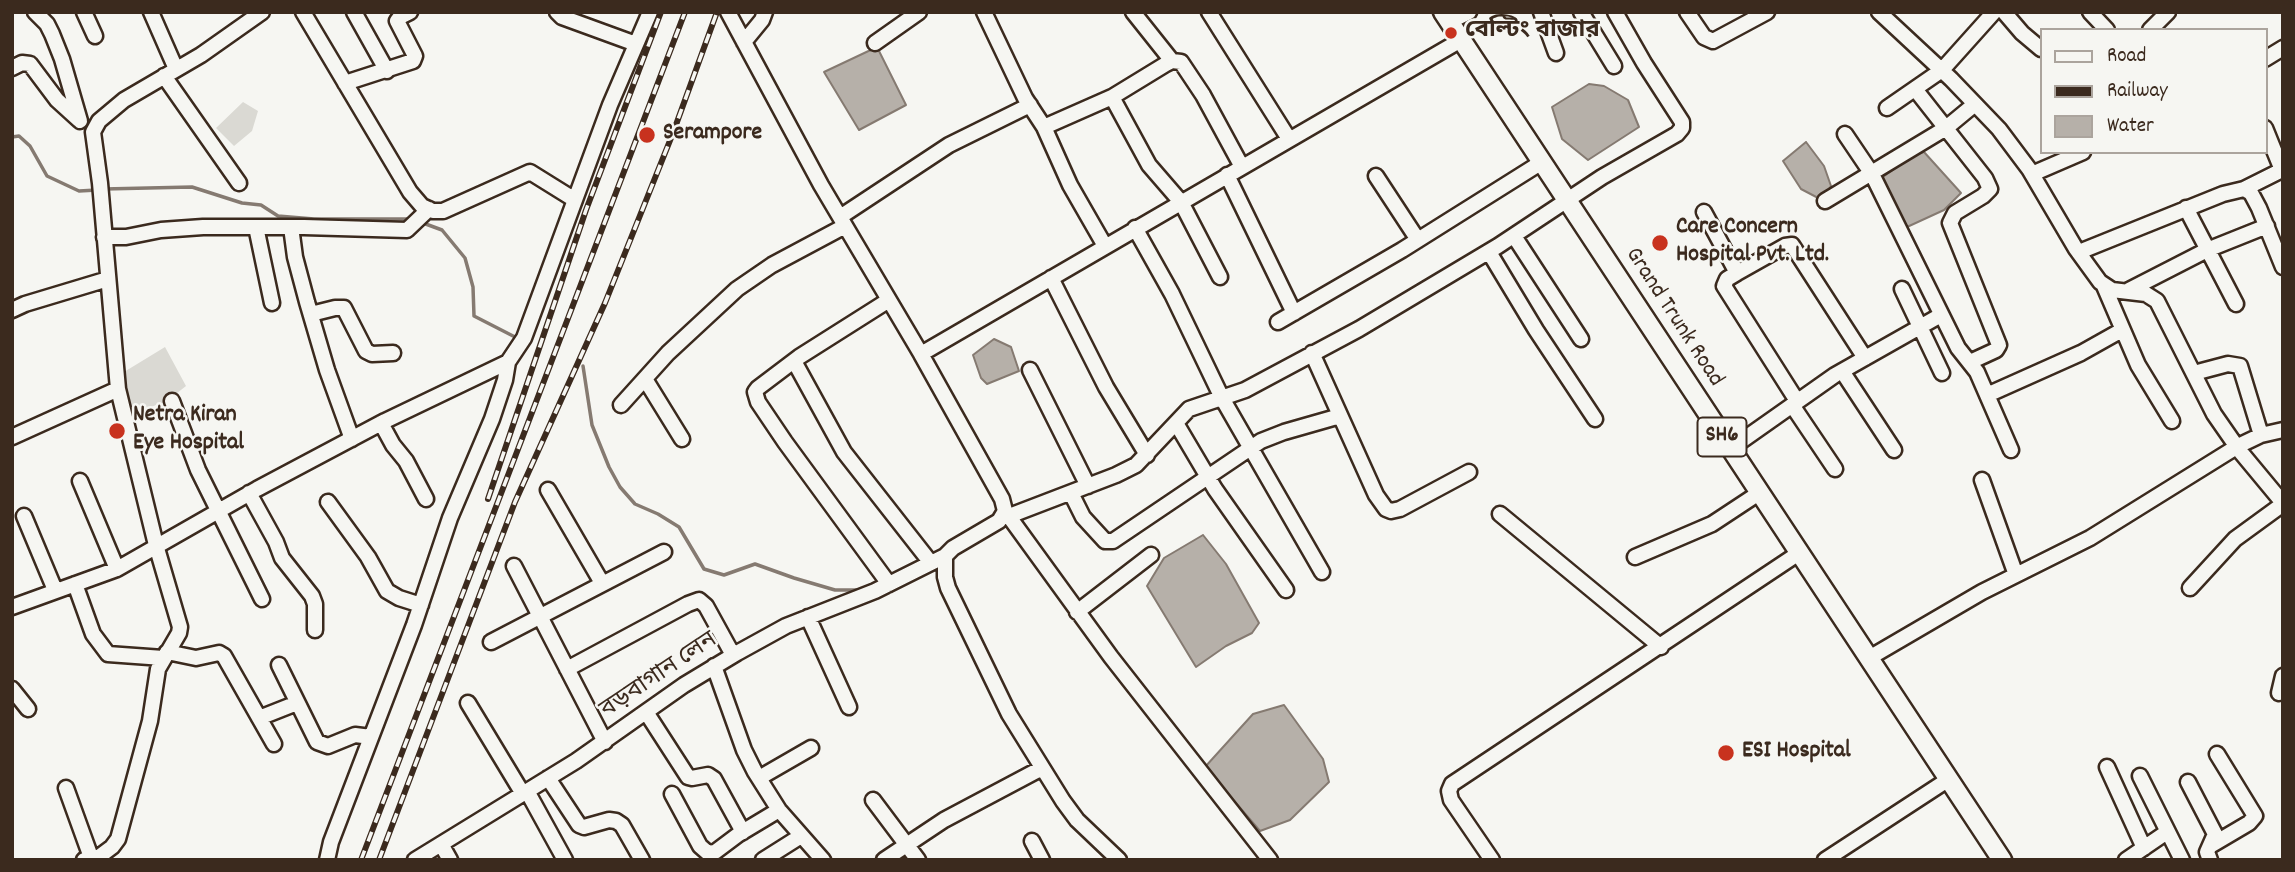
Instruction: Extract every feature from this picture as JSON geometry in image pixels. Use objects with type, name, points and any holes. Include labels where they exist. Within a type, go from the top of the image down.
[{"type":"main road","name":"Grand Trunk Road","points":[[1446,17],[2002,860]]},
{"type":"street","points":[[35,12],[47,24],[52,34],[80,121]]},
{"type":"street","points":[[84,12],[94,36]]},
{"type":"street","points":[[151,12],[170,72],[239,184]]},
{"type":"street","points":[[66,788],[89,859],[108,851],[118,839],[150,722],[158,668],[179,633],[180,626],[156,545],[117,389],[101,189],[93,132],[97,124],[116,105],[201,55],[262,12]]},
{"type":"street","points":[[303,12],[422,206],[443,211],[530,172],[575,200]]},
{"type":"street","points":[[354,12],[387,71]]},
{"type":"street","points":[[345,83],[387,71],[414,59],[397,21],[410,12]]},
{"type":"street","points":[[557,12],[562,17],[636,44]]},
{"type":"street","points":[[327,860],[331,842],[421,605],[450,518],[492,419],[508,362],[524,338],[610,105],[650,12]]},
{"type":"street","points":[[728,12],[842,221],[921,354],[1002,499],[1007,514],[1077,612],[1270,860]]},
{"type":"street","points":[[744,42],[762,20],[765,12]]},
{"type":"street","points":[[875,43],[919,12]]},
{"type":"street","points":[[984,12],[1030,105],[1044,127],[1070,185],[1105,246]]},
{"type":"street","points":[[1133,12],[1172,61]]},
{"type":"street","points":[[1209,12],[1289,139]]},
{"type":"street","points":[[1446,17],[1469,12]]},
{"type":"street","points":[[1541,12],[1556,53]]},
{"type":"street","points":[[1581,12],[1614,66]]},
{"type":"street","points":[[1007,514],[1071,493],[1127,470],[1147,455],[1189,410],[1245,390],[1359,328],[1514,236],[1567,200],[1677,134],[1682,128],[1680,118],[1615,12]]},
{"type":"street","points":[[1687,12],[1704,37],[1713,41],[1767,12]]},
{"type":"street","points":[[1879,12],[1999,129],[2032,174],[2079,252],[2104,286],[2138,365],[2172,421]]},
{"type":"street","points":[[1887,108],[1941,71],[1994,12]]},
{"type":"street","points":[[2004,12],[2039,47]]},
{"type":"street","points":[[2090,12],[2105,28]]},
{"type":"street","points":[[2152,28],[2168,12]]},
{"type":"street","points":[[921,354],[1461,40]]},
{"type":"street","points":[[2267,58],[2283,48]]},
{"type":"street","points":[[1044,127],[1112,97],[1172,61],[1181,62],[1242,167]]},
{"type":"street","points":[[12,68],[22,64],[30,65],[57,100],[93,132]]},
{"type":"street","points":[[1915,89],[1990,188],[1950,219],[1950,226],[1999,345],[1970,362]]},
{"type":"street","points":[[1112,97],[1149,165],[1181,202],[1220,277]]},
{"type":"street","points":[[1825,201],[1946,128],[1975,104]]},
{"type":"street","points":[[621,405],[704,318],[737,289],[842,221],[949,145],[1030,105]]},
{"type":"street","points":[[2079,252],[2186,208],[2231,191],[2244,189],[2282,170],[2267,133]]},
{"type":"street","points":[[1845,134],[1872,174],[1963,357],[1978,372],[2011,450]]},
{"type":"street","points":[[2032,174],[2077,154]]},
{"type":"street","points":[[1278,322],[1418,240],[1542,162]]},
{"type":"street","points":[[1227,175],[1294,313]]},
{"type":"street","points":[[1376,176],[1418,240]]},
{"type":"street","points":[[2244,189],[2250,193],[2267,226],[2283,267]]},
{"type":"street","points":[[2186,208],[2236,304]]},
{"type":"street","points":[[104,237],[126,237],[152,231],[203,227],[407,230],[429,209]]},
{"type":"street","points":[[1704,212],[1737,273]]},
{"type":"street","points":[[2128,291],[2207,250],[2267,226]]},
{"type":"street","points":[[256,227],[272,303]]},
{"type":"street","points":[[291,227],[295,257],[327,370],[352,439]]},
{"type":"street","points":[[1135,228],[1172,294],[1222,398],[1322,572]]},
{"type":"street","points":[[1514,236],[1581,339]]},
{"type":"street","points":[[1835,469],[1724,286],[1727,279],[1785,246],[1792,245],[1865,358]]},
{"type":"street","points":[[1489,251],[1536,330],[1595,419]]},
{"type":"street","points":[[1051,278],[1106,387],[1147,455]]},
{"type":"street","points":[[12,310],[108,279]]},
{"type":"street","points":[[2104,286],[2116,291],[2147,294],[2157,302],[2214,414],[2283,503],[2235,539],[2190,588]]},
{"type":"street","points":[[1902,289],[1942,373]]},
{"type":"street","points":[[889,300],[794,361],[758,388],[755,397],[889,584]]},
{"type":"street","points":[[311,314],[344,308],[366,351],[372,354],[393,353]]},
{"type":"street","points":[[1730,449],[1842,371],[1941,314]]},
{"type":"street","points":[[1987,395],[2081,354],[2122,330]]},
{"type":"street","points":[[1312,353],[1377,495],[1391,512],[1469,472]]},
{"type":"street","points":[[794,361],[844,452],[938,560],[959,612],[1009,714],[1042,768],[1077,820],[1119,860]]},
{"type":"street","points":[[12,607],[117,569],[249,493],[381,423],[508,362]]},
{"type":"street","points":[[2194,373],[2228,364],[2240,366],[2261,435]]},
{"type":"street","points":[[1030,370],[1088,486]]},
{"type":"street","points":[[1842,371],[1894,450]]},
{"type":"street","points":[[645,379],[682,439]]},
{"type":"street","points":[[12,438],[117,389]]},
{"type":"street","points":[[172,401],[198,470],[262,599]]},
{"type":"street","points":[[1071,493],[1080,513],[1101,538],[1108,542],[1272,436],[1340,416]]},
{"type":"street","points":[[381,423],[406,461],[426,499]]},
{"type":"street","points":[[1176,423],[1208,478],[1286,590]]},
{"type":"street","points":[[1869,658],[1982,592],[2090,538],[2238,446],[2261,435],[2282,432]]},
{"type":"street","points":[[1982,480],[2016,575]]},
{"type":"street","points":[[80,481],[117,569]]},
{"type":"street","points":[[548,490],[602,583]]},
{"type":"street","points":[[249,493],[282,558],[312,596],[315,604],[315,630]]},
{"type":"street","points":[[1635,557],[1712,524],[1759,493]]},
{"type":"street","points":[[328,502],[368,557],[387,591],[421,605]]},
{"type":"street","name":"বড়বাগান লেন","points":[[415,860],[605,742],[714,666],[808,617],[889,584],[938,560],[1007,514]]},
{"type":"street","points":[[1500,514],[1661,647]]},
{"type":"street","points":[[24,516],[55,590]]},
{"type":"street","points":[[491,642],[664,552]]},
{"type":"street","points":[[1492,860],[1451,800],[1449,791],[1452,784],[1799,553]]},
{"type":"street","points":[[1077,612],[1151,555]]},
{"type":"street","points":[[514,566],[605,742]]},
{"type":"street","points":[[75,584],[93,634],[108,654],[196,658],[222,654],[274,744]]},
{"type":"street","points":[[567,669],[699,600],[706,606],[733,655]]},
{"type":"street","points":[[808,617],[849,707]]},
{"type":"street","points":[[279,665],[315,739],[321,745],[328,746],[355,735],[371,737]]},
{"type":"street","points":[[714,666],[744,750],[759,778],[779,810],[823,860]]},
{"type":"street","points":[[2279,693],[2283,676]]},
{"type":"street","points":[[12,689],[28,709]]},
{"type":"street","points":[[259,718],[297,702]]},
{"type":"street","points":[[468,703],[565,860]]},
{"type":"street","points":[[646,712],[688,777],[708,775],[714,779],[743,831]]},
{"type":"street","points":[[759,778],[811,748]]},
{"type":"street","points":[[2210,853],[2255,816],[2217,754]]},
{"type":"street","points":[[2107,767],[2144,848]]},
{"type":"street","points":[[884,860],[944,820],[1042,768]]},
{"type":"street","points":[[2140,776],[2182,860]]},
{"type":"street","points":[[548,778],[579,825],[584,827],[613,820],[619,822],[642,860]]},
{"type":"street","points":[[1825,860],[1949,779]]},
{"type":"street","points":[[2188,782],[2214,828],[2215,838],[2210,853]]},
{"type":"street","points":[[672,794],[700,846],[708,853],[715,852],[743,831],[779,810]]},
{"type":"street","points":[[873,800],[918,860]]},
{"type":"street","points":[[2126,860],[2167,832]]},
{"type":"street","points":[[763,860],[801,836]]},
{"type":"street","points":[[1032,841],[1042,860]]},
{"type":"street","points":[[441,844],[450,860]]},
{"type":"shaded area","points":[[243,102],[258,111],[252,131],[234,146],[216,128]]},
{"type":"shaded area","points":[[165,347],[186,386],[167,401],[124,417],[124,372]]},
{"type":"water","points":[[877,47],[906,105],[859,130],[824,72]]},
{"type":"water","points":[[1589,84],[1604,86],[1628,100],[1639,127],[1588,160],[1562,139],[1552,107]]},
{"type":"water","points":[[1806,142],[1824,166],[1831,186],[1822,200],[1801,189],[1783,161]]},
{"type":"water","points":[[1924,152],[1961,193],[1944,210],[1907,227],[1880,179],[1914,155]]},
{"type":"water","points":[[994,339],[1011,347],[1019,371],[987,384],[981,378],[973,355]]},
{"type":"water","points":[[1203,535],[1226,564],[1259,623],[1252,633],[1226,646],[1196,667],[1147,586],[1164,558]]},
{"type":"water","points":[[1284,705],[1323,759],[1329,782],[1290,820],[1260,831],[1205,767],[1253,714]]},
{"type":"waterway","points":[[12,137],[19,136],[30,146],[47,176],[79,191],[97,190]]},
{"type":"waterway","points":[[104,189],[192,187],[242,203],[261,205],[278,216],[314,219],[412,219]]},
{"type":"waterway","points":[[423,223],[442,230],[465,258],[473,287],[474,316],[515,337]]},
{"type":"waterway","points":[[583,366],[592,425],[620,487],[635,504],[679,527],[704,569],[724,575],[755,564],[835,590],[861,590]]},
{"type":"railway","points":[[488,499],[586,210],[661,12]]},
{"type":"railway","points":[[361,860],[685,12]]},
{"type":"railway","points":[[379,860],[515,502],[605,303],[673,133],[717,12]]},
{"type":"place","name":"বেল্টিং বাজার","points":[[1451,33]]},
{"type":"place","name":"Serampore","points":[[647,135]]},
{"type":"place","name":"Care Concern Hospital Pvt. Ltd.","points":[[1660,243]]},
{"type":"place","name":"Netra Kiran Eye Hospital","points":[[117,431]]},
{"type":"place","name":"ESI Hospital","points":[[1726,753]]}]
